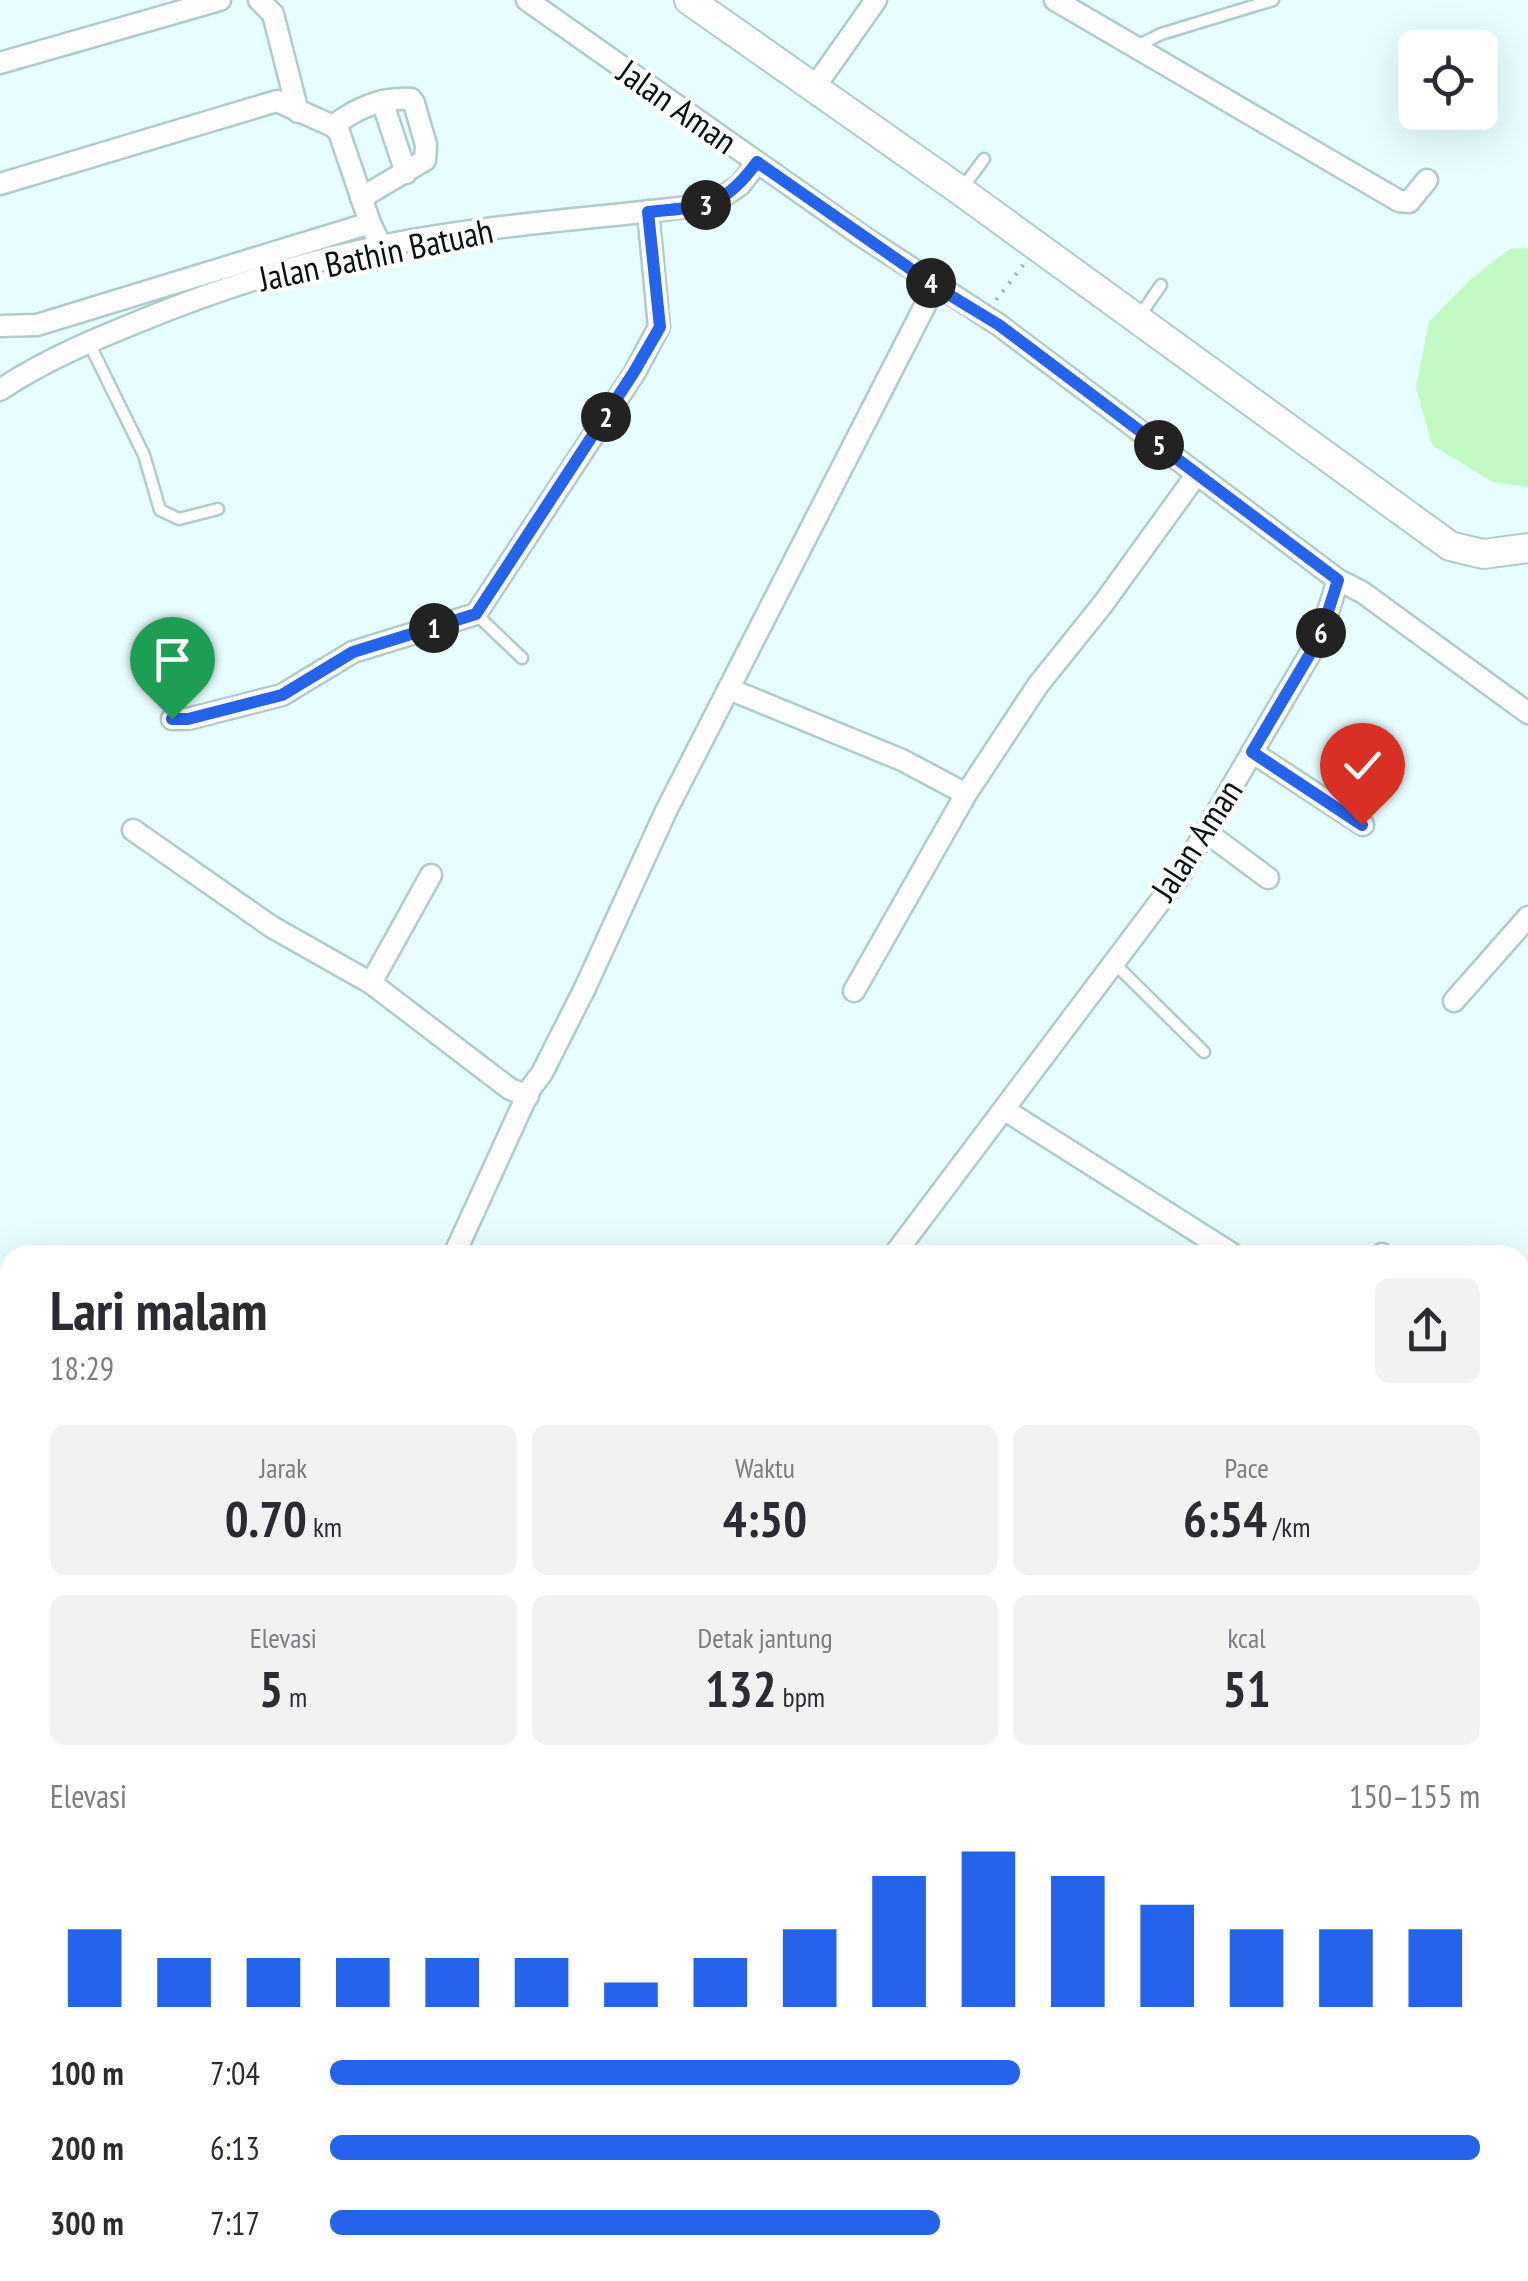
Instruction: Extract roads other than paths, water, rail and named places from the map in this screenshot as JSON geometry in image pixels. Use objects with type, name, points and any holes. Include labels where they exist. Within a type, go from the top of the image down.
[{"type":"street","points":[[0,63],[220,0]]},
{"type":"street","points":[[259,0],[273,14],[298,112]]},
{"type":"street","name":"Jalan Aman","points":[[527,0],[935,286],[984,316],[1338,580],[1320,637],[1180,875],[902,1245]]},
{"type":"street","points":[[689,0],[961,191],[1450,546],[1482,554],[1528,548]]},
{"type":"street","points":[[814,88],[876,0]]},
{"type":"street","points":[[1055,0],[1399,201],[1409,202],[1428,180]]},
{"type":"street","points":[[333,126],[353,111],[382,102],[406,98],[414,103],[425,160],[362,198]]},
{"type":"street","points":[[0,184],[277,100],[333,126],[342,136],[381,246]]},
{"type":"street","points":[[382,102],[406,173]]},
{"type":"street","name":"Jalan Bathin Batuah","points":[[0,390],[23,374],[88,342],[225,288],[381,246],[483,229],[712,204],[740,185],[757,162]]},
{"type":"street","points":[[172,719],[188,719],[282,695],[353,652],[476,614],[660,327],[648,212]]},
{"type":"street","points":[[0,326],[36,325],[370,223]]},
{"type":"street","points":[[459,1245],[528,1096],[585,988],[666,810],[935,286]]},
{"type":"street","points":[[854,992],[966,794],[1038,685],[1197,474]]},
{"type":"street","points":[[1338,580],[1362,592],[1528,713]]},
{"type":"street","points":[[729,689],[902,760],[966,794]]},
{"type":"street","points":[[1252,752],[1362,825]]},
{"type":"street","points":[[134,830],[233,902],[372,984],[510,1089],[528,1096]]},
{"type":"street","points":[[1206,832],[1268,878]]},
{"type":"street","points":[[372,984],[431,875]]},
{"type":"street","points":[[1454,1001],[1528,917]]},
{"type":"street","points":[[1005,1110],[1218,1245]]},
{"type":"lane","points":[[1134,48],[1160,34],[1274,0]]},
{"type":"lane","points":[[961,191],[984,159]]},
{"type":"lane","points":[[1137,320],[1161,285]]},
{"type":"lane","points":[[88,342],[144,455],[160,510],[179,519],[218,508]]},
{"type":"lane","points":[[476,614],[522,658]]},
{"type":"lane","points":[[1112,962],[1204,1052]]}]
